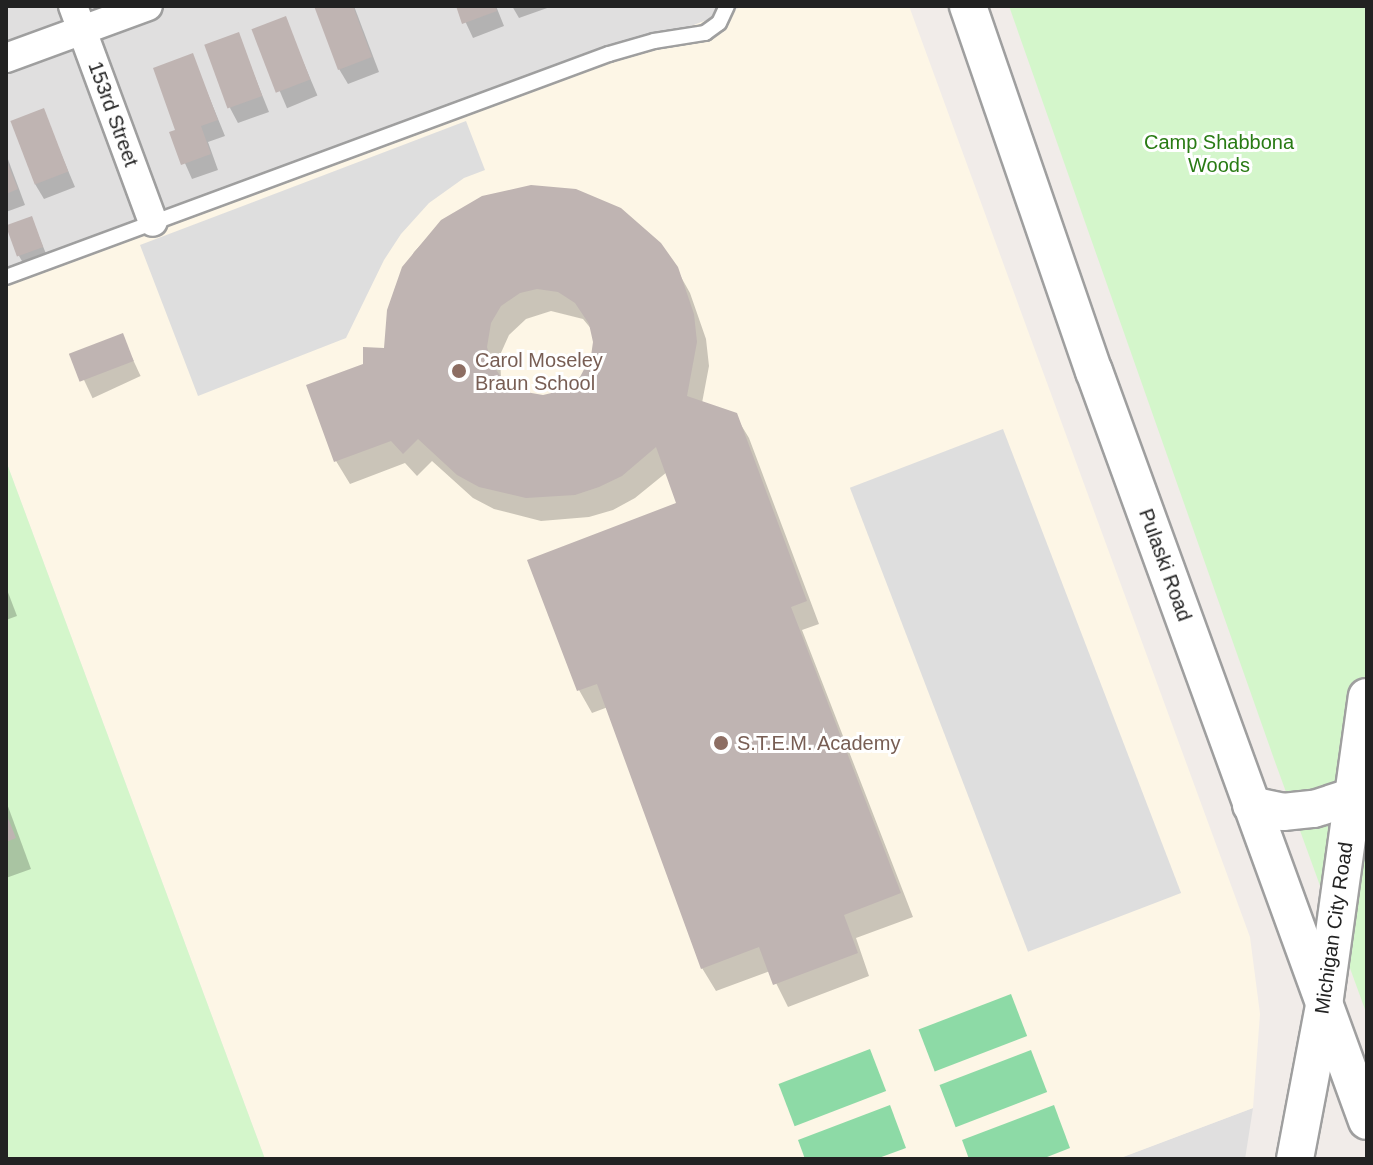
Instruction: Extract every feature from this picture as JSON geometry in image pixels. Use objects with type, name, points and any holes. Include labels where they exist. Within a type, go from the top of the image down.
[{"type":"street","points":[[6,58],[77,18],[148,6]]},
{"type":"street","name":"Pulaski Road","points":[[968,6],[1089,356],[1367,1121]]},
{"type":"street","name":"153rd Street","points":[[77,18],[153,222]]},
{"type":"street","name":"Michigan City Road","points":[[1295,1159],[1324,1005],[1367,697]]},
{"type":"street","points":[[1251,805],[1283,812],[1314,809],[1352,797]]},
{"type":"lane","points":[[6,277],[609,54],[654,41],[705,33],[719,23],[727,6]]},
{"type":"shaded area","points":[[6,6],[744,6],[6,286]]},
{"type":"shaded area","points":[[744,6],[909,6],[1250,937],[1260,1014],[1253,1108],[1118,1159],[265,1159],[6,461],[6,286]]},
{"type":"shaded area","points":[[466,121],[485,170],[464,178],[429,203],[401,234],[384,260],[346,338],[198,396],[140,245]]},
{"type":"shaded area","points":[[1003,429],[1181,893],[1028,952],[850,488]]},
{"type":"shaded area","points":[[1253,1108],[1245,1159],[1117,1159]]},
{"type":"green space","name":"Camp Shabbona Woods","points":[[1009,6],[1367,6],[1367,1015],[1274,759]]},
{"type":"green space","points":[[6,461],[265,1159],[6,1159]]},
{"type":"green space","points":[[1011,994],[1027,1036],[935,1071],[919,1029]]},
{"type":"green space","points":[[870,1049],[886,1091],[795,1126],[779,1084]]},
{"type":"green space","points":[[1031,1050],[1047,1092],[956,1127],[940,1085]]},
{"type":"green space","points":[[890,1105],[906,1148],[876,1159],[805,1159],[798,1140]]},
{"type":"green space","points":[[1054,1105],[1070,1148],[1042,1159],[969,1159],[962,1140]]},
{"type":"building","points":[[314,6],[353,6],[372,57],[338,70]]},
{"type":"building","points":[[456,6],[495,6],[497,11],[462,24]]},
{"type":"building","points":[[286,16],[310,79],[276,93],[251,29]]},
{"type":"building","points":[[239,32],[262,96],[227,109],[204,45]]},
{"type":"building","points":[[193,53],[218,120],[201,126],[211,154],[181,165],[169,132],[175,130],[153,68]]},
{"type":"building","points":[[44,108],[68,171],[35,184],[10,121]]},
{"type":"building","points":[[6,159],[18,189],[6,194]]},
{"type":"building","points":[[531,185],[576,189],[621,208],[661,243],[678,267],[694,314],[697,342],[687,396],[737,413],[807,601],[791,607],[901,893],[844,915],[858,953],[773,985],[759,947],[701,969],[597,684],[577,691],[527,560],[676,503],[656,447],[622,476],[599,487],[575,495],[526,498],[479,487],[457,475],[418,439],[403,454],[391,441],[334,462],[306,385],[363,364],[363,347],[384,348],[387,310],[402,267],[441,220],[482,196]],"holes":[[[537,289],[558,292],[575,303],[589,324],[593,342],[591,356],[580,377],[560,391],[543,395],[520,391],[504,381],[492,364],[487,347],[491,323],[501,306],[520,293]]]},
{"type":"building","points":[[32,216],[43,247],[17,257],[6,225]]},
{"type":"building","points":[[123,333],[134,361],[80,382],[69,354]]},
{"type":"building","points":[[6,813],[16,838],[6,842]]},
{"type":"place","name":"Carol Moseley Braun School","points":[[459,371]]},
{"type":"place","name":"S.T.E.M. Academy","points":[[721,743]]}]
